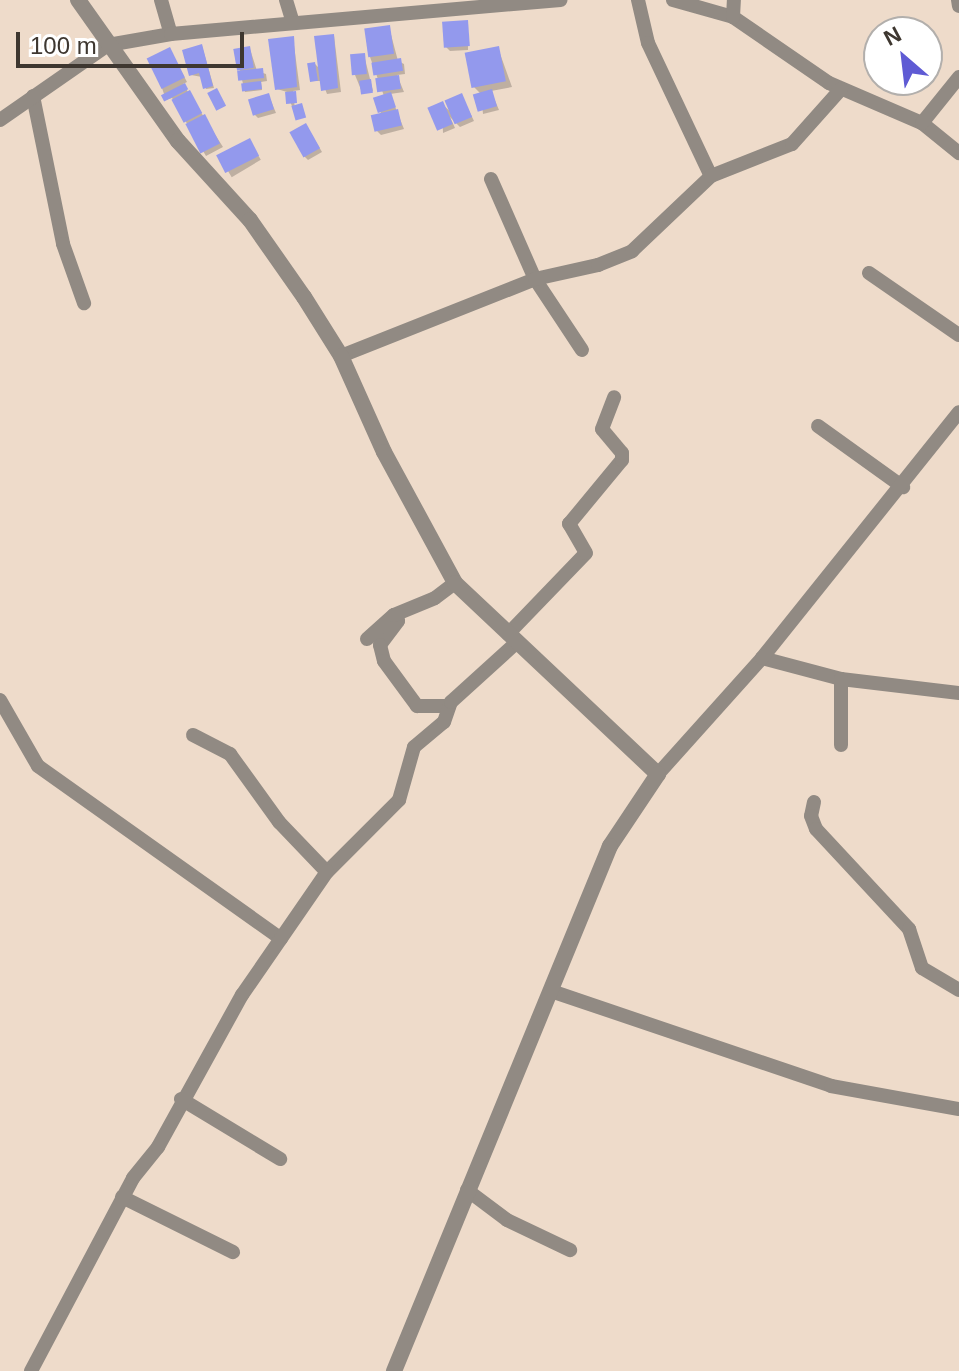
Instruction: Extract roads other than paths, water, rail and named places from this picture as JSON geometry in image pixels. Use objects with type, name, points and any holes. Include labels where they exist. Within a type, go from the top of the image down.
[{"type":"street","points":[[78,0],[178,141],[250,220],[341,356],[391,466],[455,583],[658,774]]},
{"type":"street","points":[[161,0],[171,34]]},
{"type":"street","points":[[286,0],[293,23]]},
{"type":"street","points":[[0,120],[108,45],[171,34],[561,0]]},
{"type":"street","points":[[638,0],[648,43],[711,176]]},
{"type":"street","points":[[673,0],[733,17],[841,89],[922,123],[959,153]]},
{"type":"street","points":[[733,17],[734,0]]},
{"type":"street","points":[[922,123],[959,77]]},
{"type":"street","points":[[341,356],[535,279],[598,265],[632,251],[711,176],[786,148],[841,89]]},
{"type":"street","points":[[33,96],[63,244],[84,303]]},
{"type":"street","points":[[491,179],[535,279],[582,350]]},
{"type":"street","points":[[869,273],[959,335]]},
{"type":"street","points":[[31,1371],[122,1197],[158,1147],[181,1099],[281,939],[327,872],[399,800],[414,747],[444,722],[449,706],[586,553],[569,524],[622,460],[622,453],[602,429],[614,397]]},
{"type":"street","points":[[394,1371],[610,846],[658,774],[762,658],[903,487],[959,412]]},
{"type":"street","points":[[818,426],[903,487]]},
{"type":"street","points":[[367,639],[394,615],[435,598],[455,583]]},
{"type":"street","points":[[394,615],[398,621],[380,645],[384,661],[417,706],[449,706]]},
{"type":"street","points":[[762,658],[841,679],[959,693]]},
{"type":"street","points":[[841,679],[841,745]]},
{"type":"street","points":[[0,700],[38,766],[281,939]]},
{"type":"street","points":[[193,735],[230,754],[279,822],[327,872]]},
{"type":"street","points":[[814,802],[811,816],[816,829],[909,929],[922,968],[959,990]]},
{"type":"street","points":[[551,991],[831,1086],[959,1109]]},
{"type":"street","points":[[181,1099],[280,1159]]},
{"type":"street","points":[[467,1190],[507,1220],[570,1250]]},
{"type":"street","points":[[122,1197],[233,1252]]}]
